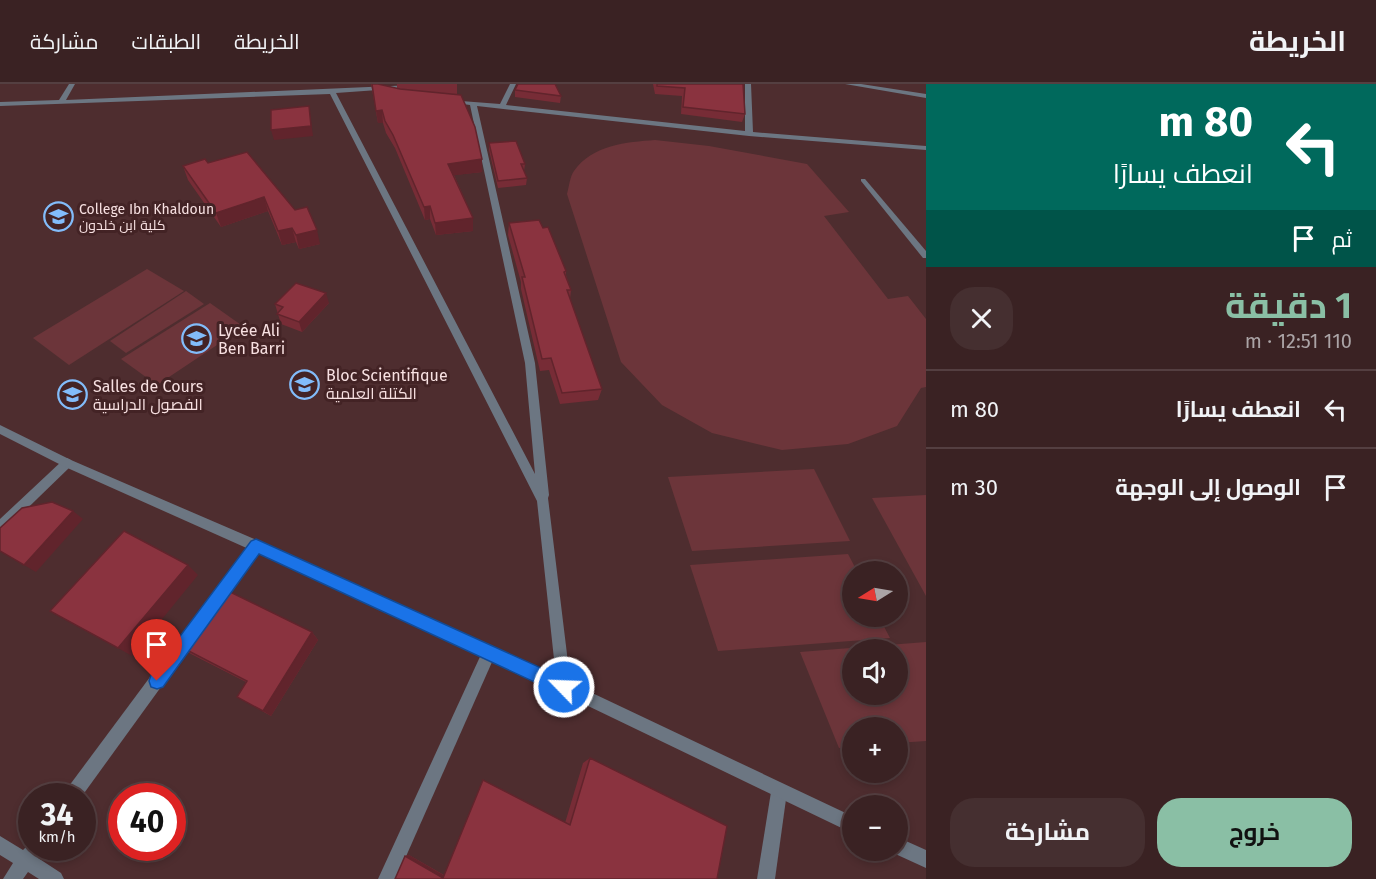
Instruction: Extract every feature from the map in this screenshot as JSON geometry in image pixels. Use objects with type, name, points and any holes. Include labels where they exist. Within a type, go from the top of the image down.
[{"type":"street","points":[[62,101],[72,84]]},
{"type":"street","points":[[0,104],[372,90],[434,84]]},
{"type":"street","points":[[502,107],[513,84]]},
{"type":"street","points":[[748,84],[749,134]]},
{"type":"street","points":[[848,84],[926,96]]},
{"type":"street","points":[[332,90],[543,501]]},
{"type":"street","points":[[372,90],[401,97]]},
{"type":"street","points":[[439,100],[749,134],[926,148]]},
{"type":"street","points":[[473,104],[530,363],[564,687]]},
{"type":"street","points":[[0,429],[67,463],[256,546],[564,687],[842,820]]},
{"type":"street","points":[[0,527],[67,463]]},
{"type":"street","points":[[82,783],[256,546]]},
{"type":"street","points":[[387,879],[489,653]]},
{"type":"street","points":[[766,879],[779,792]]},
{"type":"street","points":[[0,844],[18,849]]},
{"type":"street","points":[[908,851],[926,859]]},
{"type":"street","points":[[12,879],[24,861]]},
{"type":"street","points":[[38,861],[55,879]]},
{"type":"lane","points":[[863,180],[926,256]]},
{"type":"shaded area","points":[[655,140],[709,146],[807,164],[849,212],[824,216],[888,299],[908,296],[926,319],[926,387],[921,388],[897,426],[848,444],[782,450],[712,433],[662,405],[621,362],[567,194],[573,173],[590,155],[611,146]]},
{"type":"shaded area","points":[[147,269],[184,291],[69,365],[33,338]]},
{"type":"shaded area","points":[[186,291],[204,304],[126,353],[110,341]]},
{"type":"shaded area","points":[[210,303],[244,327],[157,385],[121,359]]},
{"type":"shaded area","points":[[814,469],[850,541],[692,551],[668,477]]},
{"type":"shaded area","points":[[926,495],[926,596],[908,561],[872,498]]},
{"type":"shaded area","points":[[848,554],[852,561],[842,561],[842,627],[884,627],[890,638],[842,639],[842,642],[718,651],[690,565]]},
{"type":"shaded area","points":[[926,642],[926,741],[908,742],[908,717],[842,717],[842,748],[839,748],[800,652],[842,649],[842,705],[908,705],[908,643]]},
{"type":"building","points":[[372,84],[461,95],[475,127],[482,159],[448,164],[473,218],[435,223],[430,206],[424,207],[382,110],[376,111]]},
{"type":"building","points":[[518,84],[555,84],[561,96],[515,90]]},
{"type":"building","points":[[657,84],[743,84],[745,114],[683,107],[685,88],[657,86]]},
{"type":"building","points":[[309,106],[311,126],[271,130],[271,110]]},
{"type":"building","points":[[516,141],[525,164],[521,164],[527,178],[498,181],[489,143]]},
{"type":"building","points":[[247,152],[295,210],[307,207],[317,230],[296,235],[292,228],[278,231],[264,197],[216,213],[183,166],[205,159],[208,163]]},
{"type":"building","points":[[539,220],[543,228],[548,227],[566,271],[564,272],[571,290],[567,290],[602,389],[562,393],[551,358],[542,359],[522,277],[525,277],[509,223]]},
{"type":"building","points":[[296,283],[326,293],[299,322],[277,314],[283,307],[275,304]]},
{"type":"building","points":[[52,502],[73,511],[24,565],[0,551],[0,528],[22,508]]},
{"type":"building","points":[[124,531],[188,565],[118,648],[50,611]]},
{"type":"building","points":[[222,588],[312,632],[263,711],[237,697],[247,681],[179,646]]},
{"type":"building","points":[[590,758],[727,826],[717,879],[395,879],[405,856],[443,878],[483,780],[570,825]]},
{"type":"place","name":"College Ibn Khaldoun كلية ابن خلدون","points":[[58,217]]},
{"type":"place","name":"Lycée Ali Ben Barri","points":[[197,339]]},
{"type":"place","name":"Bloc Scientifique الكتلة العلمية","points":[[305,384]]},
{"type":"place","name":"Salles de Cours الفصول الدراسية","points":[[72,395]]},
{"type":"route","points":[[157,681],[256,546],[564,687]]}]
